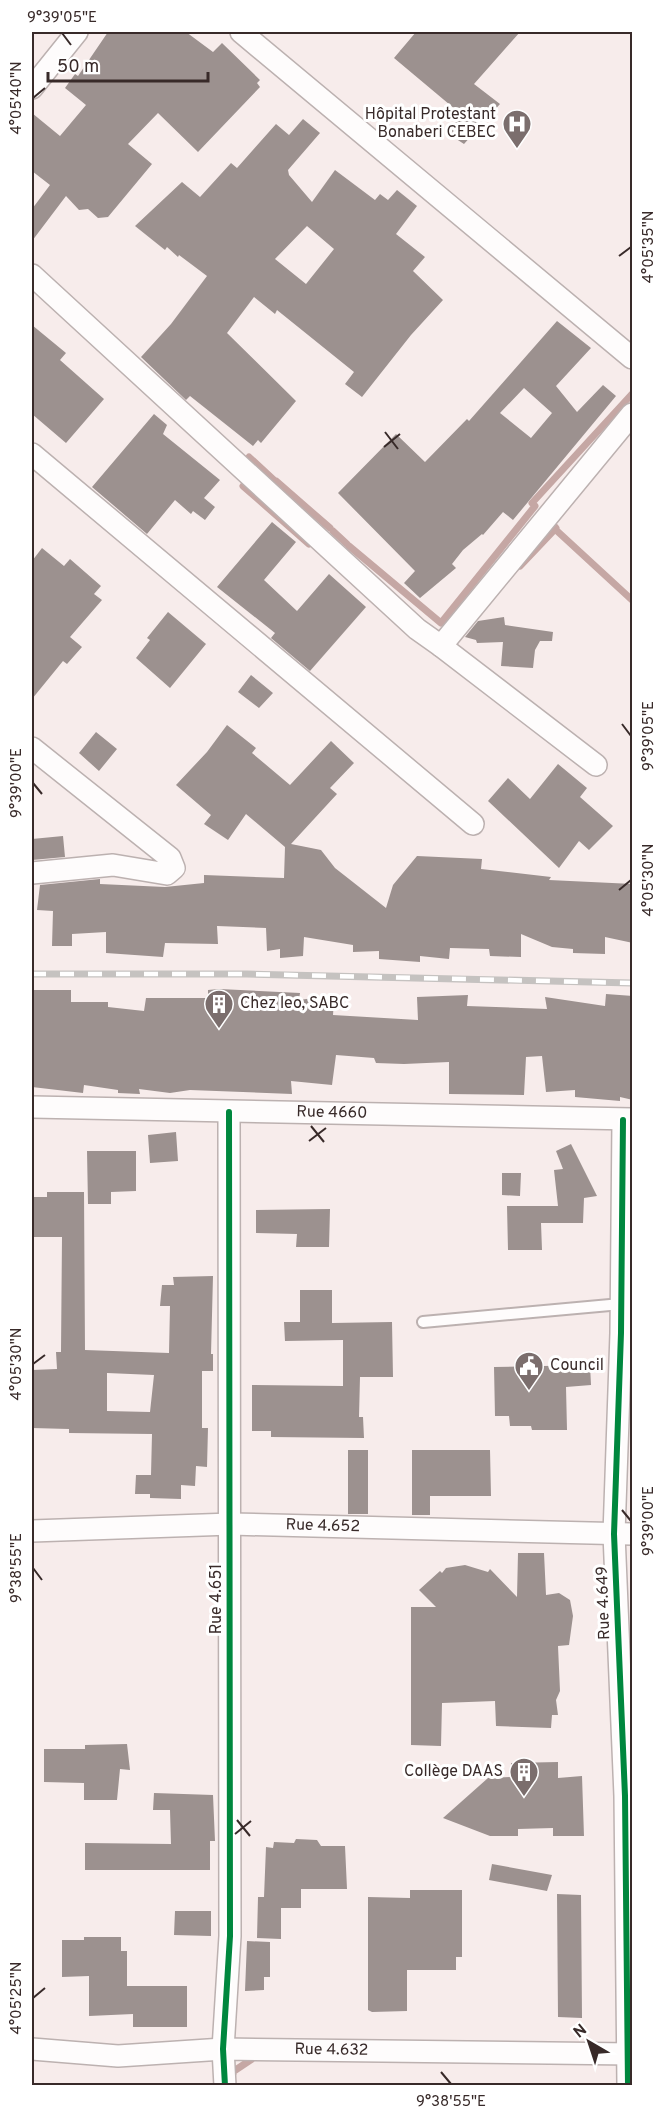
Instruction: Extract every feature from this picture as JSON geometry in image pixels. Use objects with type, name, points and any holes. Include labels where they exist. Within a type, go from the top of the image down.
[{"type":"street","points":[[32,88],[77,32]]},
{"type":"street","points":[[241,32],[633,358]]},
{"type":"street","points":[[32,275],[417,629],[596,765]]},
{"type":"street","points":[[441,646],[633,414]]},
{"type":"street","points":[[32,454],[473,824]]},
{"type":"street","points":[[32,748],[170,858],[174,868],[167,874],[113,865],[32,873]]},
{"type":"street","name":"Rue 4660","points":[[32,1107],[628,1120]]},
{"type":"street","name":"Rue 4.651","points":[[225,2085],[223,2049],[230,1936],[229,1112]]},
{"type":"street","name":"Rue 4.649","points":[[628,1120],[621,1304],[627,1334],[623,1534],[629,1796],[630,2054],[628,2085]]},
{"type":"street","name":"Rue 4.652","points":[[32,1531],[231,1524],[623,1534]]},
{"type":"street","name":"Rue 4.632","points":[[32,2049],[118,2055],[223,2049],[630,2054]]},
{"type":"lane","points":[[423,1322],[621,1304]]},
{"type":"building","points":[[108,32],[186,32],[213,52],[222,43],[260,80],[257,83],[260,87],[198,152],[158,113],[128,144],[152,164],[108,217],[98,218],[88,209],[79,210],[66,196],[32,241],[32,209],[50,185],[32,171],[32,113],[60,136],[86,105],[65,88],[75,74],[78,76]]},
{"type":"building","points":[[416,32],[520,32],[474,84],[500,104],[464,144],[447,133],[462,115],[394,58]]},
{"type":"building","points":[[303,119],[320,133],[288,170],[289,175],[312,202],[335,170],[375,200],[380,194],[388,200],[397,190],[417,206],[396,234],[425,257],[413,271],[443,300],[411,335],[362,397],[345,384],[354,372],[277,310],[275,314],[254,297],[227,333],[296,401],[261,443],[258,440],[253,446],[190,396],[186,400],[141,357],[171,324],[207,276],[167,247],[165,250],[135,226],[182,182],[200,197],[231,163],[237,168],[276,124],[289,135]],"holes":[[[307,226],[334,249],[306,284],[275,259]]]},
{"type":"building","points":[[557,321],[591,348],[556,386],[577,412],[603,385],[616,396],[513,520],[503,512],[483,535],[463,550],[452,564],[456,568],[420,598],[404,583],[415,571],[338,493],[396,434],[425,462],[467,419],[469,421]],"holes":[[[524,388],[552,413],[531,438],[500,413]]]},
{"type":"building","points":[[32,325],[66,353],[60,360],[104,399],[66,443],[32,414]]},
{"type":"building","points":[[154,414],[167,425],[163,434],[220,480],[204,498],[215,507],[205,520],[193,511],[191,514],[175,500],[147,534],[92,487]]},
{"type":"building","points":[[272,522],[296,542],[264,580],[297,611],[329,574],[366,607],[310,671],[271,638],[275,633],[217,587]]},
{"type":"building","points":[[42,548],[64,566],[70,559],[101,586],[94,594],[102,600],[70,637],[82,647],[67,664],[63,661],[32,699],[32,561]]},
{"type":"building","points":[[168,612],[206,644],[170,688],[136,658],[150,640],[147,638]]},
{"type":"building","points":[[504,617],[505,625],[553,632],[552,641],[540,641],[535,650],[533,668],[501,666],[503,642],[477,643],[476,640],[465,637],[478,621]]},
{"type":"building","points":[[251,675],[273,693],[259,708],[238,692]]},
{"type":"building","points":[[227,725],[256,748],[252,753],[290,785],[331,741],[354,763],[330,788],[337,794],[291,844],[321,850],[335,868],[386,908],[393,885],[417,856],[482,859],[481,869],[551,877],[549,880],[633,884],[633,943],[605,937],[605,954],[573,953],[573,949],[552,947],[521,934],[521,957],[490,956],[489,949],[450,948],[449,959],[420,956],[420,962],[379,959],[379,951],[353,952],[353,945],[304,937],[303,956],[280,958],[280,949],[267,951],[266,928],[217,926],[218,944],[165,943],[163,957],[106,953],[106,932],[72,934],[72,946],[52,946],[53,911],[37,910],[40,885],[100,879],[100,884],[165,887],[204,883],[204,875],[284,878],[285,847],[246,814],[228,840],[204,824],[211,815],[176,785],[207,752]]},
{"type":"building","points":[[96,732],[117,749],[99,771],[79,753]]},
{"type":"building","points":[[558,764],[587,788],[580,797],[613,826],[589,850],[579,841],[559,868],[488,801],[508,778],[530,799]]},
{"type":"building","points":[[63,836],[65,857],[32,860],[32,839]]},
{"type":"building","points":[[32,990],[71,990],[71,1002],[108,1002],[108,1007],[144,1011],[146,998],[208,998],[208,990],[300,993],[299,1000],[321,997],[334,1000],[333,1015],[418,1020],[417,997],[468,995],[467,1006],[547,1009],[545,997],[605,1006],[606,994],[633,996],[633,1100],[620,1097],[620,1101],[575,1097],[575,1090],[546,1092],[542,1056],[526,1057],[524,1095],[449,1094],[449,1062],[376,1063],[374,1058],[336,1055],[332,1085],[291,1081],[292,1094],[190,1090],[170,1093],[139,1089],[140,1094],[118,1093],[118,1090],[84,1085],[83,1093],[32,1087]]},
{"type":"building","points":[[176,1132],[178,1161],[150,1163],[148,1135]]},
{"type":"building","points":[[571,1144],[597,1196],[584,1198],[583,1223],[541,1223],[542,1250],[508,1250],[507,1206],[558,1206],[554,1170],[563,1169],[556,1151]]},
{"type":"building","points":[[87,1151],[136,1151],[136,1191],[111,1192],[111,1204],[88,1204]]},
{"type":"building","points":[[502,1173],[521,1173],[520,1196],[502,1195]]},
{"type":"building","points":[[47,1192],[84,1192],[85,1350],[169,1353],[170,1306],[160,1306],[162,1285],[174,1285],[173,1277],[213,1276],[211,1354],[213,1354],[213,1371],[202,1371],[202,1428],[208,1428],[207,1467],[196,1466],[195,1486],[181,1485],[181,1499],[150,1498],[150,1494],[135,1494],[136,1475],[151,1475],[152,1434],[69,1433],[69,1429],[32,1428],[32,1370],[57,1369],[56,1352],[61,1352],[62,1237],[32,1237],[32,1197],[47,1197]],"holes":[[[107,1373],[154,1375],[150,1412],[107,1411]]]},
{"type":"building","points":[[330,1209],[329,1247],[296,1247],[297,1234],[256,1233],[256,1210]]},
{"type":"building","points":[[300,1290],[332,1290],[332,1323],[392,1322],[393,1377],[360,1377],[359,1417],[363,1417],[364,1438],[271,1437],[271,1431],[252,1431],[252,1385],[343,1386],[343,1340],[285,1341],[284,1322],[300,1322]]},
{"type":"building","name":"Council","points":[[590,1365],[591,1385],[566,1387],[567,1430],[532,1430],[531,1426],[510,1426],[509,1416],[495,1416],[494,1367]]},
{"type":"building","points":[[348,1450],[368,1450],[368,1514],[348,1514]]},
{"type":"building","points":[[412,1450],[490,1450],[491,1496],[430,1496],[430,1515],[412,1515]]},
{"type":"building","points":[[518,1553],[544,1553],[546,1595],[559,1593],[570,1600],[573,1616],[569,1645],[558,1646],[560,1691],[556,1700],[558,1715],[552,1715],[551,1728],[496,1726],[495,1701],[442,1703],[441,1746],[411,1745],[411,1607],[436,1607],[419,1590],[440,1571],[442,1573],[446,1568],[465,1565],[488,1572],[490,1569],[517,1597]]},
{"type":"building","points":[[127,1744],[130,1770],[120,1769],[117,1800],[84,1800],[84,1783],[44,1782],[44,1749],[85,1749],[85,1745]]},
{"type":"building","name":"Collège DAAS","points":[[558,1762],[558,1778],[582,1776],[584,1836],[553,1836],[553,1828],[518,1829],[518,1836],[490,1836],[443,1818],[488,1778],[512,1777],[511,1763]]},
{"type":"building","points":[[154,1793],[213,1795],[215,1841],[210,1841],[210,1870],[85,1870],[85,1843],[171,1844],[170,1810],[153,1810]]},
{"type":"building","points":[[296,1839],[317,1840],[321,1846],[345,1846],[347,1889],[301,1889],[301,1908],[281,1908],[281,1939],[257,1938],[258,1897],[264,1897],[266,1847],[273,1848],[274,1842],[294,1843]]},
{"type":"building","points":[[492,1864],[552,1875],[547,1891],[489,1880]]},
{"type":"building","points":[[410,1890],[462,1890],[462,1957],[456,1957],[456,1970],[407,1970],[407,2011],[372,2012],[368,2010],[368,1897],[410,1898]]},
{"type":"building","points":[[557,1894],[581,1895],[582,2018],[558,2017]]},
{"type":"building","points":[[175,1911],[211,1911],[211,1936],[174,1935]]},
{"type":"building","points":[[84,1937],[121,1937],[121,1951],[127,1951],[127,1986],[187,1986],[187,2027],[133,2027],[133,2014],[89,2016],[89,1976],[62,1977],[62,1940],[84,1940]]},
{"type":"building","points":[[247,1941],[270,1942],[270,1977],[264,1977],[264,1990],[245,1991]]},
{"type":"waterway","points":[[349,546],[441,623],[535,506],[532,503],[632,394]]},
{"type":"waterway","points":[[249,457],[274,480]]},
{"type":"waterway","points":[[276,481],[330,528]]},
{"type":"waterway","points":[[243,486],[309,544]]},
{"type":"waterway","points":[[520,566],[556,528],[549,520]]},
{"type":"waterway","points":[[556,530],[632,600]]},
{"type":"waterway","points":[[333,531],[347,544]]},
{"type":"waterway","points":[[232,2076],[234,2071],[252,2059],[251,2052]]},
{"type":"railway","points":[[32,974],[247,974],[632,983]]},
{"type":"cycle path","points":[[225,2086],[223,2049],[230,1936],[229,1112]]},
{"type":"cycle path","points":[[623,1120],[621,1333],[614,1534],[625,1796],[628,2086]]},
{"type":"place","name":"Hôpital Protestant Bonaberi CEBEC","points":[[517,150]]},
{"type":"place","name":"Chez leo, SABC","points":[[219,1030]]},
{"type":"place","name":"Council","points":[[529,1392]]},
{"type":"place","name":"Collège DAAS","points":[[524,1798]]}]
